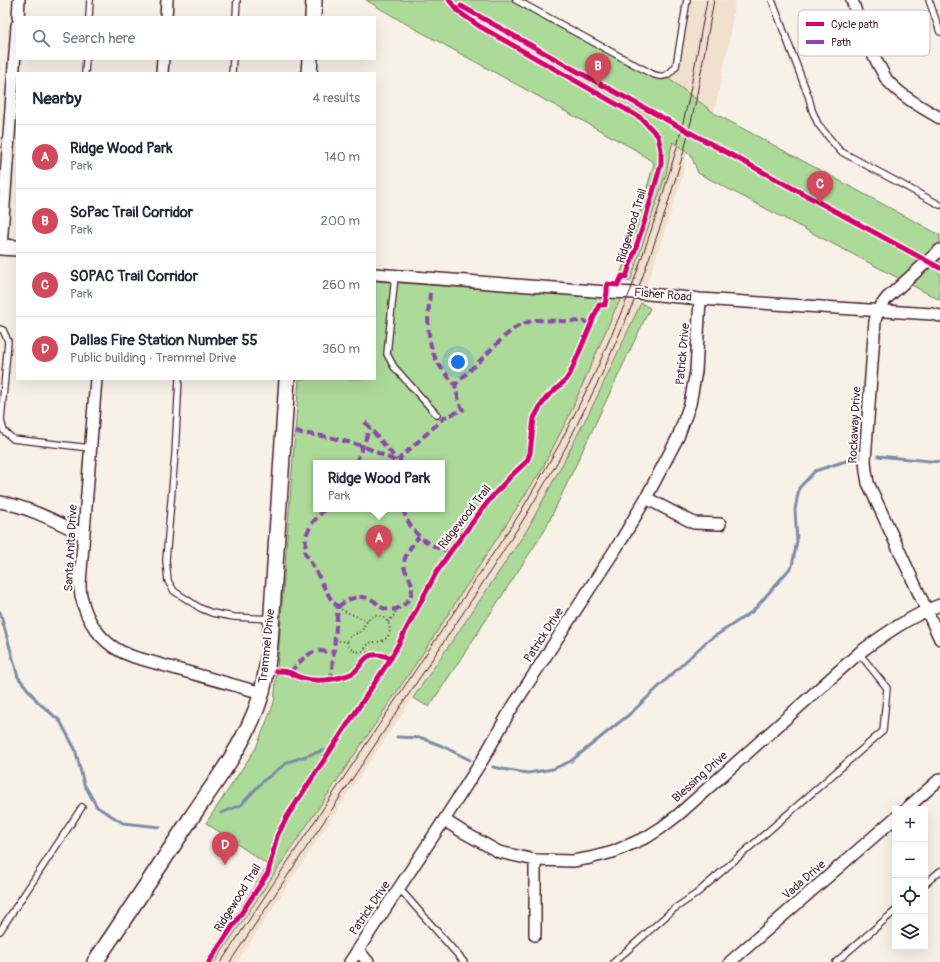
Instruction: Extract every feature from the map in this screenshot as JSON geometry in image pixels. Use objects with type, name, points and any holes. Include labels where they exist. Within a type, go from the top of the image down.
[{"type":"street","points":[[18,16],[19,0]]},
{"type":"street","points":[[166,16],[167,0]]},
{"type":"street","points":[[313,16],[314,0]]},
{"type":"street","points":[[852,0],[855,10]]},
{"type":"street","points":[[16,39],[0,247],[16,248]]},
{"type":"street","points":[[874,56],[887,79],[905,96],[940,118]]},
{"type":"street","points":[[162,72],[163,60]]},
{"type":"street","points":[[309,72],[310,60]]},
{"type":"street","name":"Rockaway Drive","points":[[940,250],[887,298],[878,310],[875,321],[866,445],[866,471],[868,483],[940,639]]},
{"type":"street","name":"Fisher Road","points":[[376,274],[607,292],[638,293],[700,299],[932,314],[940,316]]},
{"type":"street","name":"Patrick Drive","points":[[350,962],[444,820],[510,711],[622,539],[646,498],[678,437],[690,404],[696,371],[700,299]]},
{"type":"street","name":"Santa Anita Drive","points":[[96,380],[80,584],[82,599],[87,616],[94,628],[119,651],[134,657],[262,693]]},
{"type":"street","name":"Trammel Drive","points":[[95,962],[217,780],[240,743],[253,717],[262,693],[270,643],[287,380]]},
{"type":"street","points":[[646,498],[694,523],[720,524]]},
{"type":"street","points":[[0,502],[10,503],[47,517],[84,535]]},
{"type":"street","name":"Blessing Drive","points":[[444,820],[499,852],[535,860],[573,861],[613,852],[652,834],[678,815],[859,653],[891,630],[914,616],[940,606]]},
{"type":"street","points":[[909,806],[940,779]]},
{"type":"street","name":"Vada Drive","points":[[730,962],[892,821]]},
{"type":"street","points":[[535,860],[535,935]]},
{"type":"street","points":[[358,950],[368,962]]},
{"type":"lane","points":[[89,16],[90,0]]},
{"type":"lane","points":[[236,16],[238,0]]},
{"type":"lane","points":[[516,0],[659,77],[666,76],[676,66],[687,0]]},
{"type":"lane","points":[[772,0],[818,124],[840,151],[940,205]]},
{"type":"lane","points":[[929,0],[940,32]]},
{"type":"lane","points":[[85,72],[86,60]]},
{"type":"lane","points":[[232,72],[233,60]]},
{"type":"lane","points":[[395,276],[387,354],[394,367],[437,415]]},
{"type":"lane","points":[[0,329],[3,330],[8,340],[1,421],[4,431],[13,439],[90,448]]},
{"type":"lane","points":[[179,380],[166,560],[168,581],[174,591],[200,608],[212,613],[271,620]]},
{"type":"lane","points":[[614,962],[674,909],[696,894],[882,731],[887,688],[859,653]]},
{"type":"lane","points":[[0,930],[82,807]]},
{"type":"lane","points":[[928,881],[940,871]]},
{"type":"lane","points":[[399,888],[464,962]]},
{"type":"lane","points":[[836,962],[892,914]]},
{"type":"path","points":[[338,607],[368,621]]},
{"type":"path","points":[[388,622],[395,614],[396,609]]},
{"type":"path","points":[[380,616],[385,618],[388,622],[390,628],[386,639],[369,643],[363,651],[355,652],[348,646],[347,642],[349,637],[352,634],[362,631],[365,624],[371,618],[380,616]]},
{"type":"path","points":[[335,640],[347,642]]},
{"type":"path","points":[[365,648],[367,657],[374,654]]},
{"type":"shaded area","points":[[685,0],[735,0],[729,42],[714,113],[700,103],[687,152],[682,178],[647,285],[630,282],[666,174],[685,91],[671,80]]},
{"type":"shaded area","points":[[621,299],[641,303],[596,399],[527,530],[351,789],[237,962],[215,962],[425,650],[542,469]]},
{"type":"green space","points":[[366,0],[522,0],[671,80],[714,113],[940,235],[940,300],[698,173],[691,155],[673,142],[666,174],[630,282],[619,278],[632,240],[654,163],[634,149],[401,21]]},
{"type":"green space","points":[[376,281],[621,299],[568,418],[542,469],[425,650],[215,962],[205,962],[268,865],[206,823],[256,748],[274,703],[299,380],[376,380]]},
{"type":"green space","points":[[641,303],[650,308],[545,530],[429,707],[413,698],[527,530],[596,399]]},
{"type":"waterway","points":[[878,456],[940,462]]},
{"type":"waterway","points":[[493,767],[528,773],[553,769],[571,761],[631,713],[706,642],[753,611],[792,566],[797,541],[795,510],[799,488],[815,471],[852,459]]},
{"type":"waterway","points":[[0,612],[18,677],[38,702],[60,721],[75,749],[84,784],[97,807],[123,823],[160,827]]},
{"type":"waterway","points":[[397,737],[422,738],[470,760]]},
{"type":"waterway","points":[[221,813],[241,805],[263,781],[288,762],[324,750]]},
{"type":"tram line","points":[[221,962],[520,513],[559,445],[595,373],[630,292],[658,210],[677,147],[688,102],[707,0]]},
{"type":"tram line","points":[[230,962],[475,595],[525,517],[565,449],[601,376],[634,301],[665,213],[684,151],[695,105],[714,0]]},
{"type":"marked path","points":[[430,293],[428,324],[431,347],[443,371],[455,385]]},
{"type":"marked path","points":[[400,460],[400,458],[445,417],[463,410],[460,405],[455,385],[506,335],[518,326],[533,320],[591,322]]},
{"type":"marked path","points":[[365,422],[397,460]]},
{"type":"marked path","points":[[357,460],[370,428]]},
{"type":"marked path","points":[[295,432],[329,437],[363,446],[393,460]]},
{"type":"marked path","points":[[322,512],[313,522],[306,535],[305,553],[332,601],[338,607],[331,679]]},
{"type":"marked path","points":[[404,512],[410,525],[420,537],[434,546],[450,552]]},
{"type":"marked path","points":[[338,607],[346,601],[360,597],[365,597],[375,602],[380,607],[387,609],[392,610],[403,606],[407,602],[412,592],[412,586],[404,563],[410,549],[419,537]]},
{"type":"marked path","points":[[290,672],[310,653],[319,651],[333,652]]},
{"type":"cycle path","name":"Ridgewood Trail","points":[[209,962],[268,873],[277,836],[288,815],[391,658],[436,573],[490,499],[527,461],[530,453],[534,418],[547,397],[566,380],[570,374],[599,305],[605,305],[607,284],[618,285],[622,276],[626,277],[645,220],[661,164],[661,150],[658,136],[641,118],[479,26],[459,12],[449,0]]},
{"type":"cycle path","points":[[461,6],[582,74],[940,268]]},
{"type":"cycle path","points":[[276,671],[292,673],[307,679],[329,679],[352,673],[367,657],[372,655],[380,655],[391,658]]},
{"type":"place","name":"SoPac Trail Corridor","points":[[598,86]]},
{"type":"place","name":"SOPAC Trail Corridor","points":[[820,204]]},
{"type":"place","name":"Ridge Wood Park","points":[[379,558]]},
{"type":"place","name":"Dallas Fire Station Number 55","points":[[225,865]]}]
